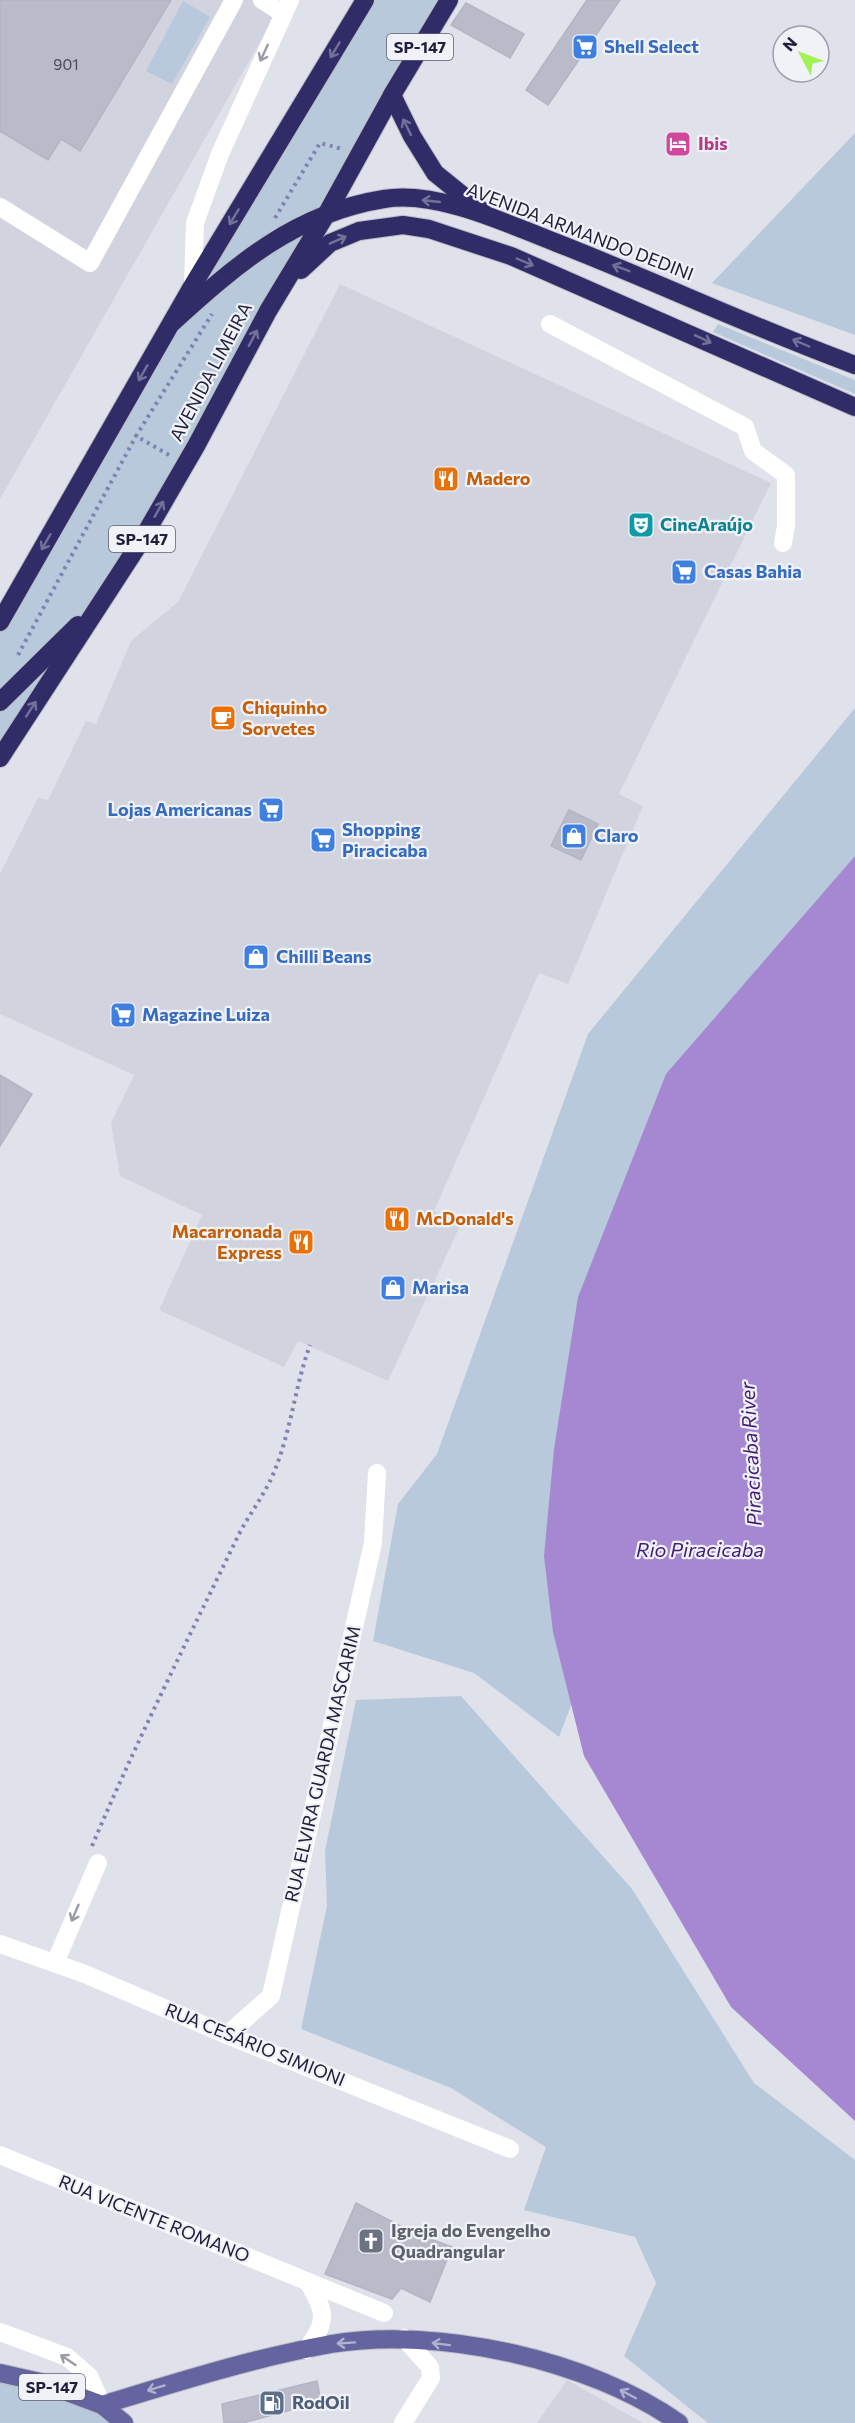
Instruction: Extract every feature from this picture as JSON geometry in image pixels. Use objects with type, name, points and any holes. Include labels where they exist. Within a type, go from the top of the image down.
[{"type":"highway","points":[[0,622],[193,285],[365,0]]},
{"type":"highway","name":"AVENIDA LIMEIRA","points":[[0,758],[104,599],[185,464],[268,311],[449,0]]},
{"type":"highway","points":[[392,95],[412,136],[435,173],[488,216]]},
{"type":"highway","name":"AVENIDA ARMANDO DEDINI","points":[[172,323],[255,251],[327,213],[385,198],[437,201],[488,216],[643,276],[855,365]]},
{"type":"highway","points":[[268,311],[310,260],[330,243],[359,231],[402,225],[429,229],[511,256],[855,406]]},
{"type":"highway","points":[[0,702],[104,599]]},
{"type":"main road","points":[[102,2405],[232,2366],[333,2344],[404,2338],[486,2349],[594,2376],[679,2423]]},
{"type":"main road","name":"SP-147","points":[[0,2373],[40,2382],[102,2405],[124,2423]]},
{"type":"street","points":[[0,207],[90,263],[234,0]]},
{"type":"street","points":[[193,285],[195,223],[220,154],[286,6],[262,0]]},
{"type":"street","points":[[550,324],[745,427],[753,451],[786,475],[786,526],[783,543]]},
{"type":"street","name":"RUA ELVIRA GUARDA MASCARIM","points":[[227,2035],[271,1996],[373,1543],[377,1473]]},
{"type":"street","points":[[55,1964],[93,1859]]},
{"type":"street","name":"RUA CESÁRIO SIMIONI","points":[[0,1944],[55,1964],[510,2149]]},
{"type":"street","name":"RUA VICENTE ROMANO","points":[[0,2155],[384,2313]]},
{"type":"street","points":[[306,2350],[323,2324],[321,2305],[308,2282]]},
{"type":"street","points":[[0,2332],[67,2357],[89,2376],[102,2405]]},
{"type":"street","points":[[403,2423],[431,2378],[430,2367],[404,2338]]},
{"type":"path","points":[[273,222],[320,143],[359,153]]},
{"type":"path","points":[[17,657],[136,436],[217,305]]},
{"type":"path","points":[[136,436],[185,464]]},
{"type":"path","points":[[93,1859],[204,1606],[245,1523],[271,1480],[289,1432],[290,1416],[299,1395],[298,1379],[310,1345]]},
{"type":"shaded area","points":[[0,0],[284,0],[0,499]]},
{"type":"shaded area","points":[[365,0],[449,0],[196,446],[0,758],[0,622]]},
{"type":"shaded area","points":[[183,1],[210,17],[172,84],[146,71]]},
{"type":"shaded area","points":[[855,133],[855,335],[712,283]]},
{"type":"shaded area","name":"Shopping Piracicaba","points":[[340,284],[771,483],[619,794],[643,806],[568,984],[539,973],[434,1211],[461,1224],[388,1381],[298,1341],[284,1367],[159,1310],[202,1215],[120,1176],[111,1123],[134,1075],[0,1014],[0,874],[38,798],[48,800],[86,721],[96,724],[131,641],[178,602]]},
{"type":"shaded area","points":[[718,324],[855,380],[855,394],[713,332]]},
{"type":"shaded area","points":[[855,708],[855,961],[559,1737],[474,1673],[373,1641],[398,1504],[437,1454],[588,1034]]},
{"type":"shaded area","points":[[461,1696],[632,1889],[754,2083],[855,2160],[855,2423],[708,2423],[624,2356],[656,2283],[635,2237],[524,2210],[546,2147],[451,2088],[301,2029],[327,1906],[325,1851],[356,1700]]},
{"type":"shaded area","points":[[0,2374],[124,2423],[0,2423]]},
{"type":"shaded area","points":[[567,2380],[643,2423],[537,2423]]},
{"type":"water","name":"Rio Piracicaba","points":[[855,856],[855,2121],[731,2007],[584,1756],[553,1632],[544,1556],[554,1449],[578,1297],[666,1074]]},
{"type":"building","points":[[0,0],[171,0],[80,151],[61,139],[48,160],[0,131]]},
{"type":"building","points":[[587,0],[620,0],[548,105],[526,90]]},
{"type":"building","points":[[466,3],[524,34],[510,58],[451,25]]},
{"type":"building","name":"Claro","points":[[569,810],[598,824],[581,860],[551,846]]},
{"type":"building","points":[[0,1075],[32,1094],[0,1146]]},
{"type":"building","name":"Igreja do Evengelho Quadrangular","points":[[356,2203],[414,2233],[452,2247],[430,2302],[401,2288],[392,2299],[325,2274]]},
{"type":"building","name":"RodOil","points":[[317,2381],[321,2402],[243,2423],[224,2423],[222,2404]]},
{"type":"place","name":"Shell Select","points":[[585,47]]},
{"type":"place","name":"Ibis","points":[[678,144]]},
{"type":"place","name":"Madero","points":[[446,479]]},
{"type":"place","name":"CineAraújo","points":[[641,525]]},
{"type":"place","name":"Casas Bahia","points":[[684,572]]},
{"type":"place","name":"Chiquinho Sorvetes","points":[[223,718]]},
{"type":"place","name":"Lojas Americanas","points":[[271,810]]},
{"type":"place","name":"Claro","points":[[574,836]]},
{"type":"place","name":"Shopping Piracicaba","points":[[323,840]]},
{"type":"place","name":"Chilli Beans","points":[[256,957]]},
{"type":"place","name":"Magazine Luiza","points":[[123,1015]]},
{"type":"place","name":"McDonald's","points":[[397,1219]]},
{"type":"place","name":"Macarronada Express","points":[[301,1242]]},
{"type":"place","name":"Marisa","points":[[393,1288]]},
{"type":"place","name":"Igreja do Evengelho Quadrangular","points":[[371,2241]]},
{"type":"place","name":"RodOil","points":[[272,2403]]},
{"type":"water label","name":"Piracicaba River","points":[[751,1454]]}]
